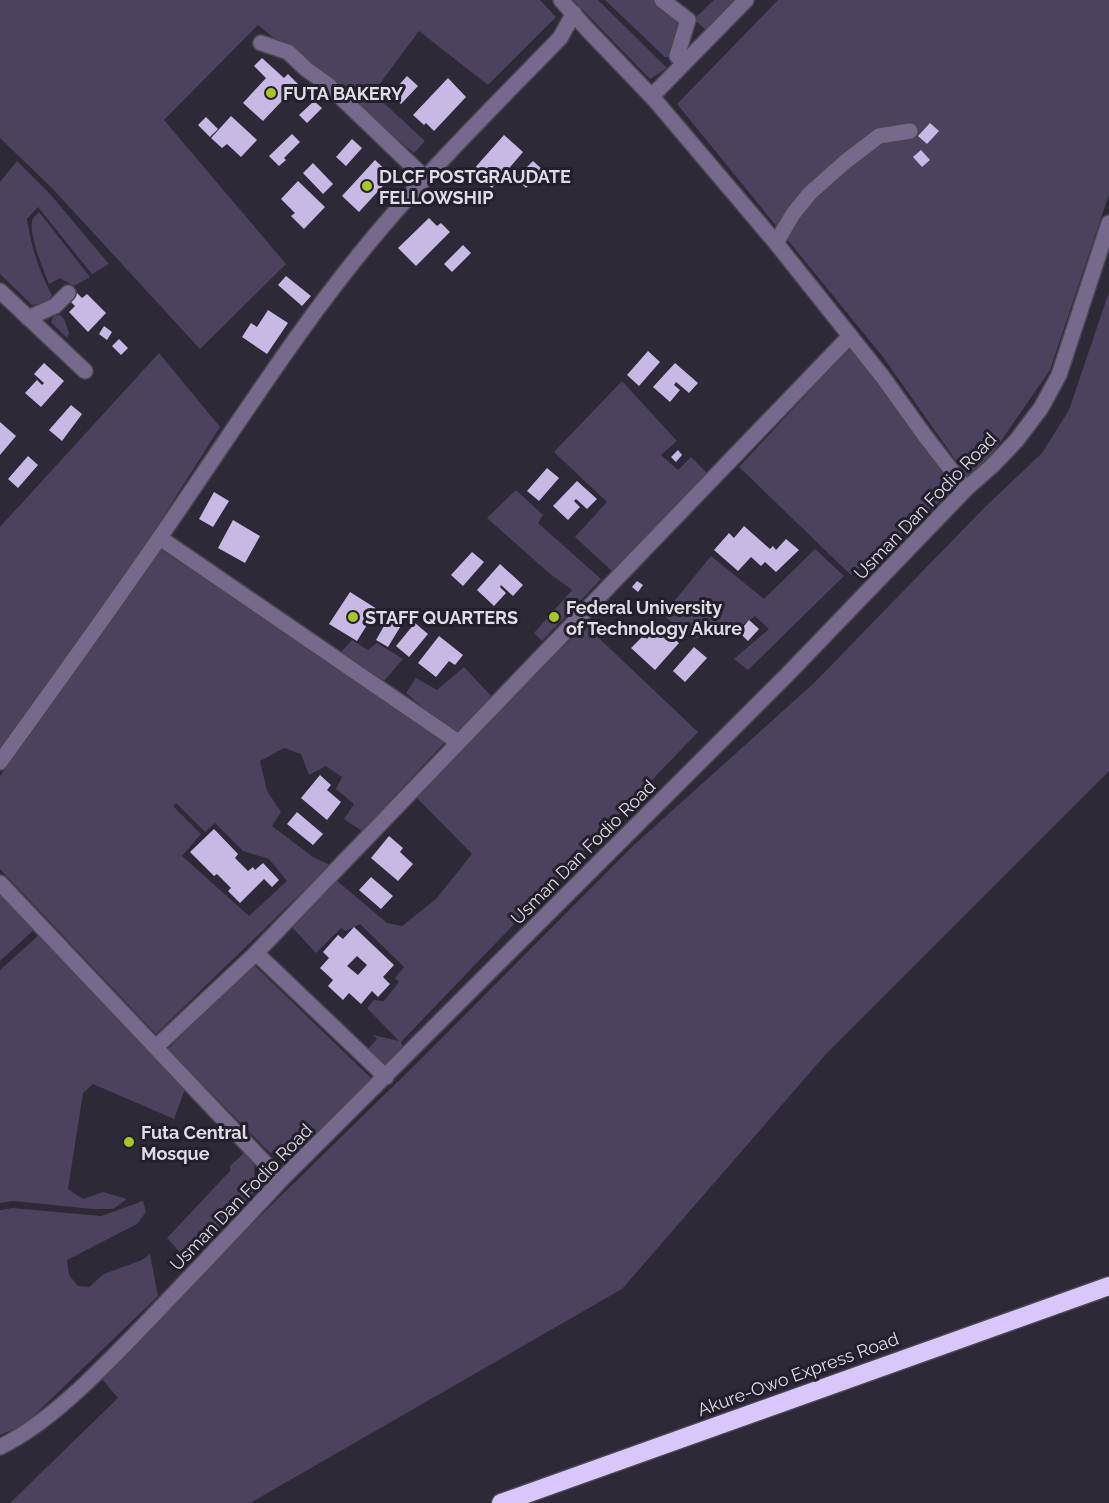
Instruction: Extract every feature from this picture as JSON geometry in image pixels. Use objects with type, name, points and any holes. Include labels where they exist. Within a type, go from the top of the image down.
[{"type":"highway","name":"Akure-Owo Express Road","points":[[501,1503],[1109,1286]]},
{"type":"street","points":[[561,0],[652,96],[776,243],[966,489]]},
{"type":"street","points":[[662,0],[688,20],[677,56]]},
{"type":"street","points":[[652,96],[746,0]]},
{"type":"street","points":[[0,762],[160,538],[330,292],[425,178],[560,38],[574,13]]},
{"type":"street","points":[[560,38],[587,29]]},
{"type":"street","points":[[261,43],[288,52],[327,84],[425,178]]},
{"type":"street","points":[[776,243],[793,214],[810,193],[845,162],[879,136],[910,131]]},
{"type":"street","name":"Usman Dan Fodio Road","points":[[0,1447],[18,1438],[79,1390],[281,1180],[786,676],[912,548],[966,489],[1016,441],[1041,408],[1059,375],[1109,224]]},
{"type":"street","points":[[0,291],[85,371]]},
{"type":"street","points":[[28,318],[55,306],[68,293]]},
{"type":"street","points":[[156,1047],[256,953],[850,336]]},
{"type":"street","points":[[160,538],[458,742]]},
{"type":"street","points":[[0,883],[281,1180]]},
{"type":"street","points":[[256,953],[386,1077]]},
{"type":"shaded area","points":[[0,0],[540,0],[556,17],[488,85],[419,31],[373,93],[425,141],[414,153],[258,25],[164,120],[286,264],[200,349],[52,188],[0,138]]},
{"type":"shaded area","points":[[573,0],[598,0],[667,68],[650,79]]},
{"type":"shaded area","points":[[605,0],[655,0],[684,22],[671,57],[665,57]]},
{"type":"shaded area","points":[[714,0],[739,0],[708,32],[694,19]]},
{"type":"shaded area","points":[[778,0],[1109,0],[1109,194],[1050,370],[992,454],[969,479],[883,357],[677,104]]},
{"type":"shaded area","points":[[17,161],[50,194],[109,264],[92,274],[38,207],[27,219],[36,258],[52,295],[48,303],[32,305],[0,274],[0,182]]},
{"type":"shaded area","points":[[39,212],[90,277],[74,286],[60,278],[49,284],[32,233],[33,218]]},
{"type":"shaded area","points":[[1109,292],[1109,771],[826,1054],[622,1289],[250,1503],[10,1503],[118,1398],[98,1374],[417,1063],[634,845],[814,683],[985,507],[1042,453],[1069,410]]},
{"type":"shaded area","points":[[60,315],[69,333],[67,338],[51,322],[54,316]]},
{"type":"shaded area","points":[[855,342],[962,483],[851,575],[739,467]]},
{"type":"shaded area","points":[[159,353],[220,427],[60,679],[0,762],[0,527]]},
{"type":"shaded area","points":[[622,381],[677,441],[661,455],[678,470],[691,457],[707,473],[614,573],[575,537],[607,502],[554,452]]},
{"type":"shaded area","points":[[516,490],[543,515],[538,523],[601,579],[542,641],[534,633],[572,590],[549,573],[487,518]]},
{"type":"shaded area","points":[[815,549],[844,576],[748,670],[734,659],[769,629],[755,616],[740,627],[693,639],[663,615],[711,556],[764,599]]},
{"type":"shaded area","points":[[161,550],[329,660],[445,742],[362,831],[344,819],[354,804],[336,789],[342,777],[326,766],[309,775],[301,754],[284,748],[260,761],[267,791],[281,812],[272,826],[313,857],[330,865],[156,1034],[0,869],[0,776]],"holes":[[[176,803],[205,832],[215,823],[243,851],[269,859],[287,881],[249,916],[182,856],[201,834],[173,806]]]},
{"type":"shaded area","points":[[585,625],[698,732],[401,1042],[405,1051],[387,1068],[367,1050],[377,1039],[373,1035],[399,1041],[367,1008],[374,1000],[384,1001],[399,982],[395,978],[404,967],[360,924],[346,931],[341,928],[316,953],[290,925],[336,880],[387,923],[402,926],[436,899],[472,854],[415,796]]},
{"type":"shaded area","points":[[352,640],[368,650],[377,643],[403,659],[384,681],[341,652]]},
{"type":"shaded area","points":[[464,667],[494,699],[457,736],[406,693],[416,678],[437,690]]},
{"type":"shaded area","points":[[0,891],[36,928],[0,961]]},
{"type":"shaded area","points":[[39,935],[185,1089],[174,1119],[93,1084],[83,1093],[68,1189],[83,1199],[103,1192],[127,1199],[113,1209],[13,1201],[0,1203],[0,970]]},
{"type":"shaded area","points":[[253,964],[372,1079],[296,1155],[280,1156],[269,1152],[168,1049]]},
{"type":"shaded area","points":[[244,1153],[254,1165],[255,1191],[188,1261],[167,1238]]},
{"type":"shaded area","points":[[143,1201],[146,1212],[137,1224],[67,1260],[69,1275],[78,1286],[89,1287],[104,1274],[142,1260],[150,1254],[158,1296],[25,1424],[0,1435],[0,1210],[13,1208],[101,1216]]},
{"type":"building","name":"FUTA BAKERY","points":[[262,58],[284,78],[288,74],[298,84],[263,121],[243,103],[266,78],[254,66]]},
{"type":"building","points":[[407,76],[418,86],[401,104],[390,95]]},
{"type":"building","points":[[448,78],[466,97],[434,131],[413,115]]},
{"type":"building","points":[[314,101],[322,108],[307,123],[299,115]]},
{"type":"building","points":[[231,116],[257,140],[241,157],[227,144],[222,148],[211,138]]},
{"type":"building","points":[[206,117],[218,129],[210,137],[198,125]]},
{"type":"building","points":[[930,123],[939,131],[927,144],[918,136]]},
{"type":"building","points":[[292,134],[300,142],[279,166],[269,156]]},
{"type":"building","points":[[504,135],[523,152],[492,188],[472,171]]},
{"type":"building","points":[[352,139],[362,148],[346,166],[336,157]]},
{"type":"building","points":[[921,150],[930,160],[922,167],[913,157]]},
{"type":"building","name":"DLCF POSTGRAUDATE FELLOWSHIP","points":[[375,160],[392,176],[359,212],[342,196]]},
{"type":"building","points":[[533,161],[543,170],[526,188],[516,178]]},
{"type":"building","points":[[313,163],[333,184],[323,194],[303,173]]},
{"type":"building","points":[[298,181],[325,207],[304,229],[291,216],[295,213],[281,199]]},
{"type":"building","points":[[429,218],[437,226],[441,223],[450,232],[416,266],[398,248]]},
{"type":"building","points":[[463,245],[471,253],[452,272],[444,264]]},
{"type":"building","points":[[286,276],[311,296],[302,306],[278,285]]},
{"type":"building","points":[[77,293],[82,298],[87,294],[106,313],[88,332],[69,312],[75,306],[70,301]]},
{"type":"building","points":[[268,310],[288,323],[267,354],[242,337],[251,323],[257,327]]},
{"type":"building","points":[[104,326],[112,332],[107,340],[99,334]]},
{"type":"building","points":[[119,339],[128,348],[121,355],[112,346]]},
{"type":"building","points":[[648,351],[660,362],[639,386],[627,375]]},
{"type":"building","points":[[44,363],[64,381],[41,407],[25,393],[37,380],[42,385],[44,383],[34,374]]},
{"type":"building","points":[[675,363],[698,383],[689,393],[676,382],[674,385],[680,390],[670,402],[653,387]]},
{"type":"building","points":[[71,405],[82,414],[62,441],[49,430]]},
{"type":"building","points":[[0,422],[16,436],[0,455]]},
{"type":"building","points":[[678,450],[682,455],[676,462],[671,457]]},
{"type":"building","points":[[28,456],[38,465],[18,488],[8,479]]},
{"type":"building","points":[[547,468],[559,478],[539,501],[527,491]]},
{"type":"building","points":[[577,481],[597,499],[587,509],[576,499],[574,501],[580,507],[568,520],[553,506]]},
{"type":"building","points":[[214,492],[229,501],[213,527],[199,519]]},
{"type":"building","points":[[233,520],[260,536],[245,563],[218,548]]},
{"type":"building","points":[[744,526],[770,549],[773,546],[776,550],[786,539],[799,550],[776,572],[765,562],[761,566],[751,557],[738,571],[714,550],[729,533],[734,538]]},
{"type":"building","points":[[472,552],[484,562],[463,586],[451,575]]},
{"type":"building","points":[[500,564],[523,585],[513,596],[501,585],[500,587],[506,593],[494,606],[477,590]]},
{"type":"building","points":[[637,581],[643,585],[638,592],[632,587]]},
{"type":"building","name":"STAFF QUARTERS","points":[[350,592],[377,609],[357,641],[329,624]]},
{"type":"building","points":[[392,612],[405,619],[388,647],[376,640]]},
{"type":"building","points":[[749,620],[759,629],[748,641],[739,632]]},
{"type":"building","points":[[415,623],[428,634],[409,657],[396,646]]},
{"type":"building","points":[[659,625],[679,643],[655,670],[631,648],[644,635],[647,639]]},
{"type":"building","points":[[439,636],[463,655],[455,665],[449,661],[436,677],[418,663]]},
{"type":"building","points":[[694,647],[707,658],[685,682],[673,671]]},
{"type":"building","points":[[320,775],[331,785],[327,790],[341,802],[327,820],[301,798]]},
{"type":"building","points":[[297,812],[323,834],[313,845],[287,824]]},
{"type":"building","points":[[214,829],[238,854],[235,858],[248,871],[253,867],[255,870],[263,863],[279,880],[272,887],[264,879],[240,903],[228,891],[231,888],[217,874],[214,876],[190,852]]},
{"type":"building","points":[[389,836],[403,848],[400,852],[413,864],[398,881],[371,858]]},
{"type":"building","points":[[371,877],[393,896],[381,909],[359,890]]},
{"type":"building","points":[[354,927],[394,965],[383,977],[390,984],[378,997],[372,991],[361,1004],[349,993],[343,1000],[328,986],[333,980],[320,968],[329,958],[323,952],[338,935],[343,939]],"holes":[[[357,956],[367,965],[358,975],[347,966]]]},
{"type":"place","name":"FUTA BAKERY","points":[[271,93]]},
{"type":"place","name":"DLCF POSTGRAUDATE FELLOWSHIP","points":[[367,186]]},
{"type":"place","name":"STAFF QUARTERS","points":[[353,617]]},
{"type":"place","name":"Federal University of Technology Akure","points":[[554,617]]},
{"type":"place","name":"Futa Central Mosque","points":[[129,1142]]}]
